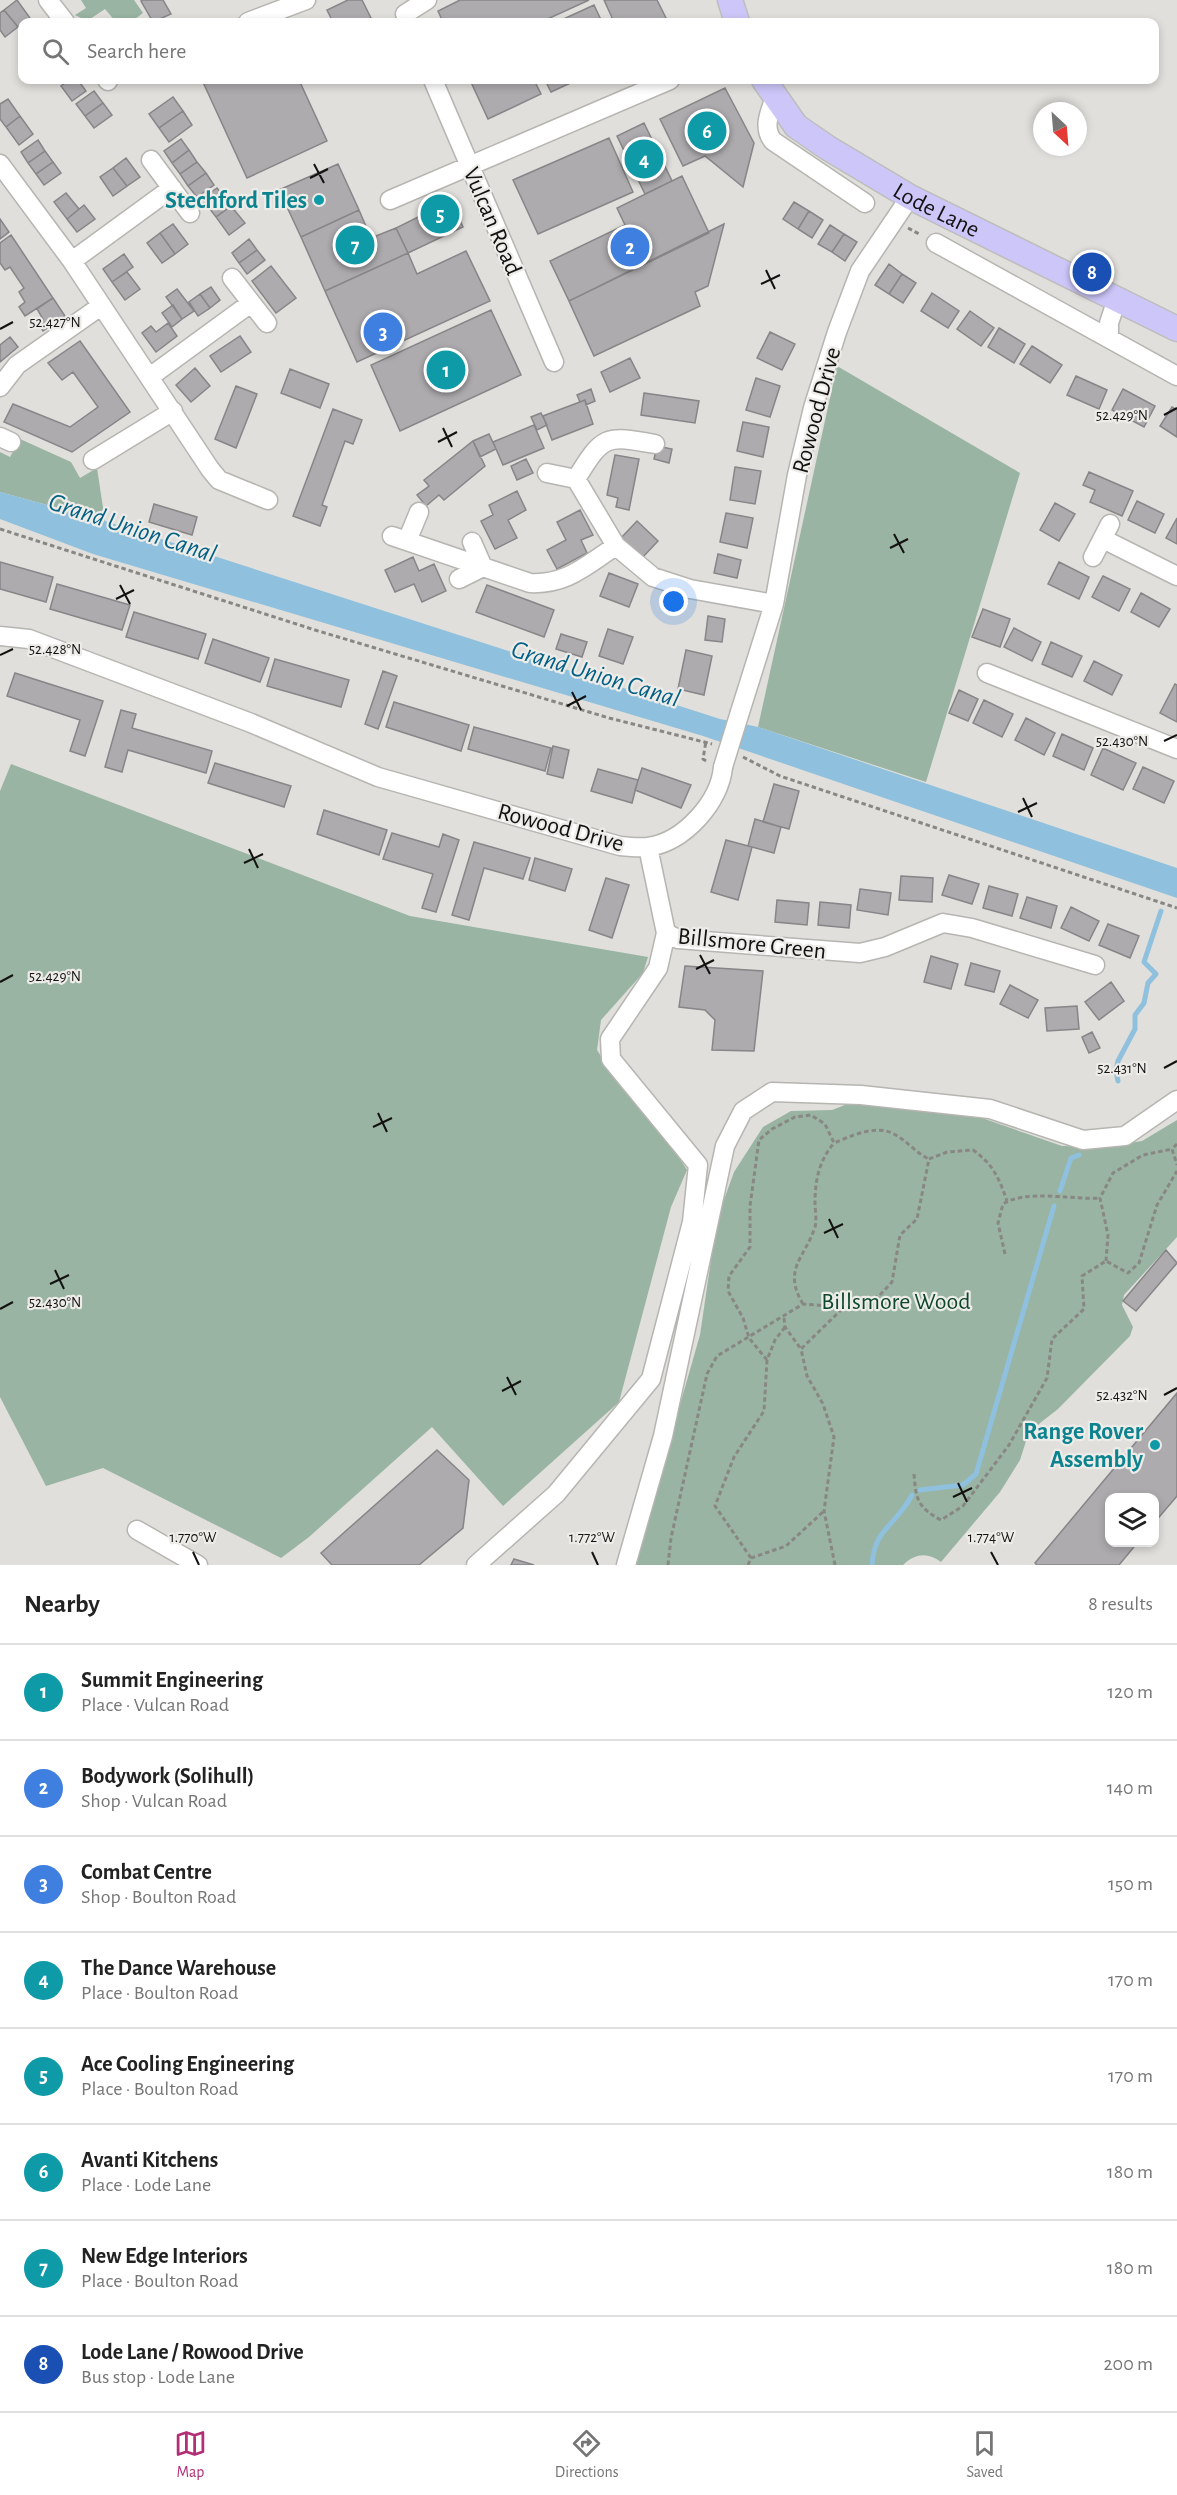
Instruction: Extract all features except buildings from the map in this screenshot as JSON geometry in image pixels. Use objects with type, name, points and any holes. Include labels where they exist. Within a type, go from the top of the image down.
[{"type":"main road","points":[[730,0],[736,18]]},
{"type":"main road","name":"Lode Lane","points":[[770,88],[796,126],[910,197],[1177,329]]},
{"type":"street","points":[[48,0],[62,18]]},
{"type":"street","points":[[259,18],[306,0]]},
{"type":"street","points":[[404,12],[427,0]]},
{"type":"street","name":"Vulcan Road","points":[[435,84],[554,362]]},
{"type":"street","points":[[390,200],[469,164],[660,84]]},
{"type":"street","name":"Lode Lane","points":[[770,88],[767,119],[769,136],[813,170],[865,203]]},
{"type":"street","points":[[766,155],[769,136]]},
{"type":"street","points":[[151,160],[190,213]]},
{"type":"street","points":[[0,164],[72,261],[219,480],[268,500]]},
{"type":"street","points":[[72,261],[172,188]]},
{"type":"street","name":"Rowood Drive","points":[[0,636],[29,639],[251,723],[378,777],[620,846],[648,847],[669,841],[689,827],[706,808],[730,760],[740,712],[774,604],[797,475],[813,408],[860,270],[910,197]]},
{"type":"street","name":"Lode Lane","points":[[936,243],[1177,376]]},
{"type":"street","points":[[232,278],[267,323]]},
{"type":"street","points":[[1109,338],[1109,323],[1117,299]]},
{"type":"street","points":[[151,376],[251,303]]},
{"type":"street","points":[[0,387],[17,365],[101,306]]},
{"type":"street","points":[[93,460],[120,446],[173,411]]},
{"type":"street","points":[[576,479],[591,455],[605,441],[616,437],[655,444]]},
{"type":"street","points":[[546,473],[576,479],[616,546],[653,577],[690,589],[774,604]]},
{"type":"street","points":[[419,512],[400,539],[530,583],[550,584],[565,579],[616,546]]},
{"type":"street","points":[[1093,557],[1107,531],[1177,576]]},
{"type":"street","points":[[472,542],[483,567]]},
{"type":"street","points":[[459,579],[483,567]]},
{"type":"street","points":[[987,673],[1177,749]]},
{"type":"street","name":"Billsmore Green","points":[[648,847],[666,933],[678,939],[718,944],[860,953],[885,947],[943,923],[972,928],[1095,965]]},
{"type":"street","points":[[476,1565],[556,1494],[651,1380],[692,1222],[698,1165],[611,1059],[610,1039],[658,968],[666,933]]},
{"type":"street","points":[[626,1565],[663,1436],[724,1146],[743,1112],[772,1092],[861,1095],[990,1109],[1083,1140],[1125,1136],[1177,1101]]},
{"type":"street","points":[[137,1530],[198,1565]]},
{"type":"path","points":[[893,220],[936,243]]},
{"type":"path","points":[[0,529],[315,630],[609,718],[649,726],[716,746]]},
{"type":"path","points":[[730,760],[1177,908]]},
{"type":"path","points":[[767,1360],[749,1338],[743,1318],[728,1291],[729,1276],[750,1247],[750,1206],[759,1140],[772,1129],[795,1117],[811,1115],[825,1124],[834,1143]]},
{"type":"path","points":[[803,1304],[795,1290],[797,1260],[815,1225],[814,1183],[823,1156],[834,1143],[881,1129],[895,1134],[915,1152],[929,1159],[947,1152],[973,1150],[987,1160],[998,1174],[1007,1201]]},
{"type":"path","points":[[1106,1261],[1108,1235],[1100,1198],[1113,1173],[1143,1155],[1172,1149],[1177,1144]]},
{"type":"path","points":[[1172,1149],[1177,1165]]},
{"type":"path","points":[[668,1565],[670,1538],[707,1374],[717,1356],[784,1318],[803,1304],[843,1308],[879,1296],[892,1282],[900,1235],[917,1219],[929,1159]]},
{"type":"path","points":[[1106,1261],[1128,1273],[1139,1263],[1157,1204],[1177,1171]]},
{"type":"path","points":[[1005,1254],[998,1223],[1003,1204],[1007,1201],[1014,1197],[1100,1198]]},
{"type":"path","points":[[914,1473],[916,1498],[927,1513],[941,1520],[963,1506],[1009,1445],[1047,1378],[1052,1339],[1084,1309],[1082,1276],[1106,1261]]},
{"type":"path","points":[[801,1349],[843,1308]]},
{"type":"path","points":[[784,1318],[785,1327],[801,1349],[807,1376],[823,1404],[834,1437],[824,1511],[835,1565]]},
{"type":"path","points":[[751,1558],[715,1506],[734,1457],[764,1411],[767,1360],[775,1340],[785,1327]]},
{"type":"path","points":[[748,1565],[751,1558],[786,1546],[824,1511]]},
{"type":"green space","points":[[81,0],[134,0],[143,13],[136,18],[113,18],[105,9],[92,18],[81,18],[75,15],[86,8]]},
{"type":"green space","points":[[837,366],[1020,473],[926,782],[758,727]]},
{"type":"green space","points":[[20,439],[71,462],[80,478],[97,468],[105,521],[0,492],[0,452],[10,457]]},
{"type":"green space","points":[[11,764],[410,916],[648,957],[643,973],[601,1020],[597,1050],[666,1139],[687,1170],[671,1207],[619,1402],[503,1506],[432,1427],[309,1537],[281,1558],[103,1468],[46,1486],[0,1397],[0,791]]},
{"type":"green space","name":"Billsmore Wood","points":[[850,1103],[982,1118],[1062,1146],[1105,1147],[1142,1141],[1177,1120],[1177,1237],[1124,1295],[1122,1305],[1133,1327],[1130,1336],[1027,1438],[1020,1460],[1000,1492],[941,1562],[922,1555],[912,1558],[903,1565],[634,1565],[700,1335],[717,1219],[734,1172],[763,1127],[791,1111],[832,1110]]},
{"type":"water","points":[[0,492],[105,521],[720,719],[758,727],[1177,868],[1177,898],[703,736],[93,554],[0,519]]},
{"type":"waterway","points":[[1118,1081],[1116,1070],[1118,1061],[1135,1029],[1135,1015],[1144,1003],[1148,983],[1156,974],[1144,962],[1161,911]]},
{"type":"waterway","points":[[1060,1191],[1071,1158],[1079,1155]]},
{"type":"waterway","points":[[920,1490],[963,1485],[976,1474],[1054,1206]]},
{"type":"waterway","points":[[872,1565],[881,1535],[912,1495]]},
{"type":"place","name":"Avanti Kitchens","points":[[707,131]]},
{"type":"place","name":"The Dance Warehouse","points":[[644,159]]},
{"type":"place","name":"Stechford Tiles","points":[[319,200]]},
{"type":"place","name":"Ace Cooling Engineering","points":[[440,214]]},
{"type":"place","name":"New Edge Interiors","points":[[355,245]]},
{"type":"place","name":"Bodywork (Solihull)","points":[[630,247]]},
{"type":"place","name":"Lode Lane / Rowood Drive","points":[[1092,272]]},
{"type":"place","name":"Combat Centre","points":[[383,332]]},
{"type":"place","name":"Summit Engineering","points":[[446,370]]},
{"type":"place","name":"Range Rover Assembly","points":[[1155,1445]]},
{"type":"water label","name":"Grand Union Canal","points":[[133,527]]},
{"type":"water label","name":"Grand Union Canal","points":[[596,673]]}]
